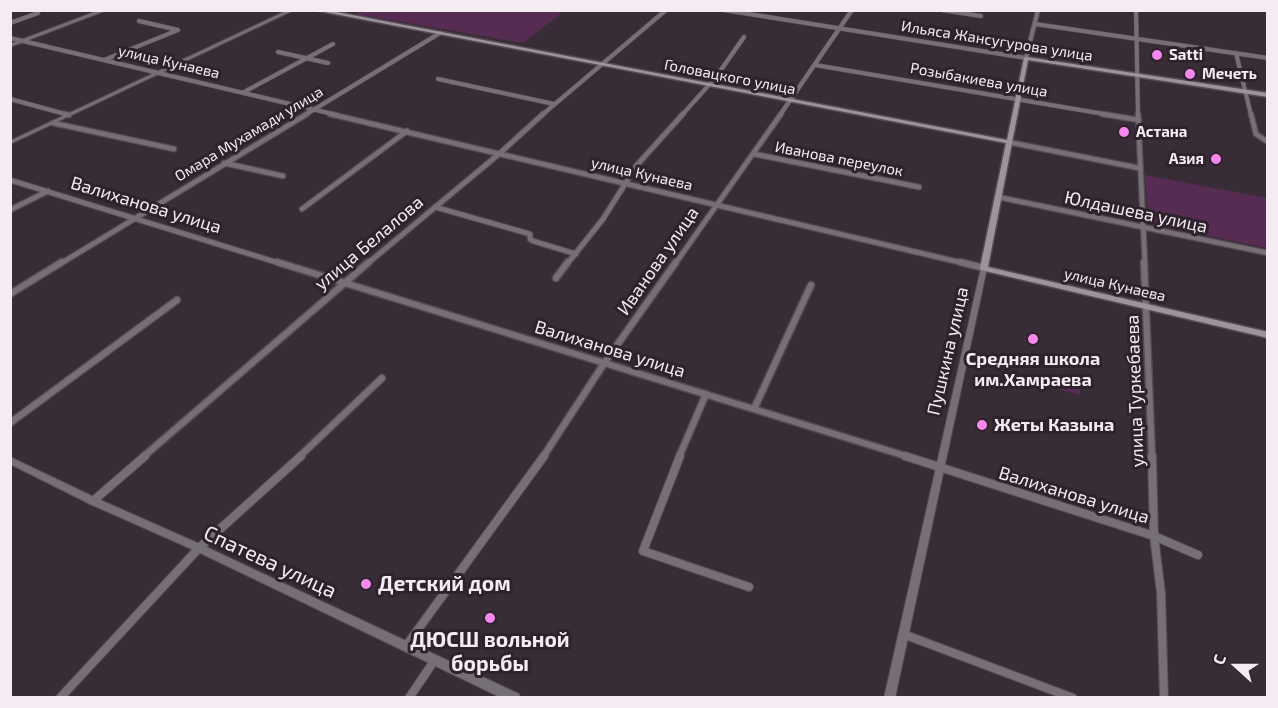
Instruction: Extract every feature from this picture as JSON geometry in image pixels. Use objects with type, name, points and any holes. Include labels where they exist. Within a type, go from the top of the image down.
[{"type":"main road","name":"Головацкого улица","points":[[316,10],[1008,142]]},
{"type":"main road","name":"Ильяса Жансугурова улица","points":[[1026,58],[1268,95]]},
{"type":"main road","name":"Пушкина улица","points":[[984,268],[1026,58]]},
{"type":"main road","name":"улица Кунаева","points":[[984,268],[1268,335]]},
{"type":"street","points":[[10,23],[38,14],[34,10]]},
{"type":"street","points":[[10,46],[105,10]]},
{"type":"street","points":[[10,143],[292,10]]},
{"type":"street","name":"улица Белалова","points":[[93,501],[345,282],[499,154],[600,64],[666,10]]},
{"type":"street","name":"Ильяса Жансугурова улица","points":[[724,10],[1026,58]]},
{"type":"street","name":"Иванова улица","points":[[406,646],[537,466],[605,362],[754,154],[852,10]]},
{"type":"street","points":[[942,10],[981,16]]},
{"type":"street","name":"Пушкина улица","points":[[1026,58],[1038,10]]},
{"type":"street","name":"улица Туркебаева","points":[[1136,10],[1141,227],[1154,536],[1161,593],[1164,698]]},
{"type":"street","points":[[103,60],[178,30],[139,21]]},
{"type":"street","points":[[1035,24],[1268,58]]},
{"type":"street","name":"Омара Мухамади улица","points":[[10,294],[440,33]]},
{"type":"street","points":[[556,278],[576,254],[645,155],[708,85],[733,55],[744,37]]},
{"type":"street","name":"улица Кунаева","points":[[10,38],[984,268]]},
{"type":"street","points":[[243,93],[333,44]]},
{"type":"street","points":[[278,52],[328,63]]},
{"type":"street","points":[[1236,53],[1256,134],[1268,142]]},
{"type":"street","name":"Розыбакиева улица","points":[[815,65],[1139,120]]},
{"type":"street","points":[[438,79],[554,104]]},
{"type":"street","points":[[10,99],[69,115]]},
{"type":"street","points":[[53,123],[174,149]]},
{"type":"street","points":[[302,209],[407,131]]},
{"type":"street","name":"Головацкого улица","points":[[1008,142],[1139,168]]},
{"type":"street","name":"Иванова переулок","points":[[754,154],[919,187]]},
{"type":"street","points":[[224,163],[283,176]]},
{"type":"street","name":"Валиханова улица","points":[[10,180],[754,409],[1154,536],[1198,555]]},
{"type":"street","points":[[10,210],[48,190]]},
{"type":"street","name":"Юлдашева улица","points":[[998,196],[1268,253]]},
{"type":"street","points":[[435,207],[530,234],[530,239],[533,241],[576,254]]},
{"type":"street","name":"Пушкина улица","points":[[889,698],[984,268]]},
{"type":"street","points":[[754,409],[811,285]]},
{"type":"street","points":[[10,423],[177,300]]},
{"type":"street","points":[[60,698],[199,548],[316,442],[382,378]]},
{"type":"street","points":[[706,394],[643,551],[749,587]]},
{"type":"street","name":"Спатева улица","points":[[10,460],[515,698]]},
{"type":"street","points":[[903,634],[1073,698]]},
{"type":"street","points":[[409,698],[434,661]]},
{"type":"shaded area","points":[[362,10],[564,11],[523,43],[356,14]]},
{"type":"shaded area","points":[[1145,175],[1267,198],[1267,248],[1148,224]]},
{"type":"shaded area","points":[[1044,375],[1080,384],[1080,395],[1044,385]]},
{"type":"place","name":"Satti","points":[[1157,55]]},
{"type":"place","name":"Мечеть","points":[[1190,74]]},
{"type":"place","name":"Астана","points":[[1124,132]]},
{"type":"place","name":"Азия","points":[[1216,159]]},
{"type":"place","name":"Средняя школа им.Хамраева","points":[[1033,339]]},
{"type":"place","name":"Жеты Казына","points":[[982,425]]},
{"type":"place","name":"Детский дом","points":[[366,584]]},
{"type":"place","name":"ДЮСШ вольной борьбы","points":[[490,618]]}]
